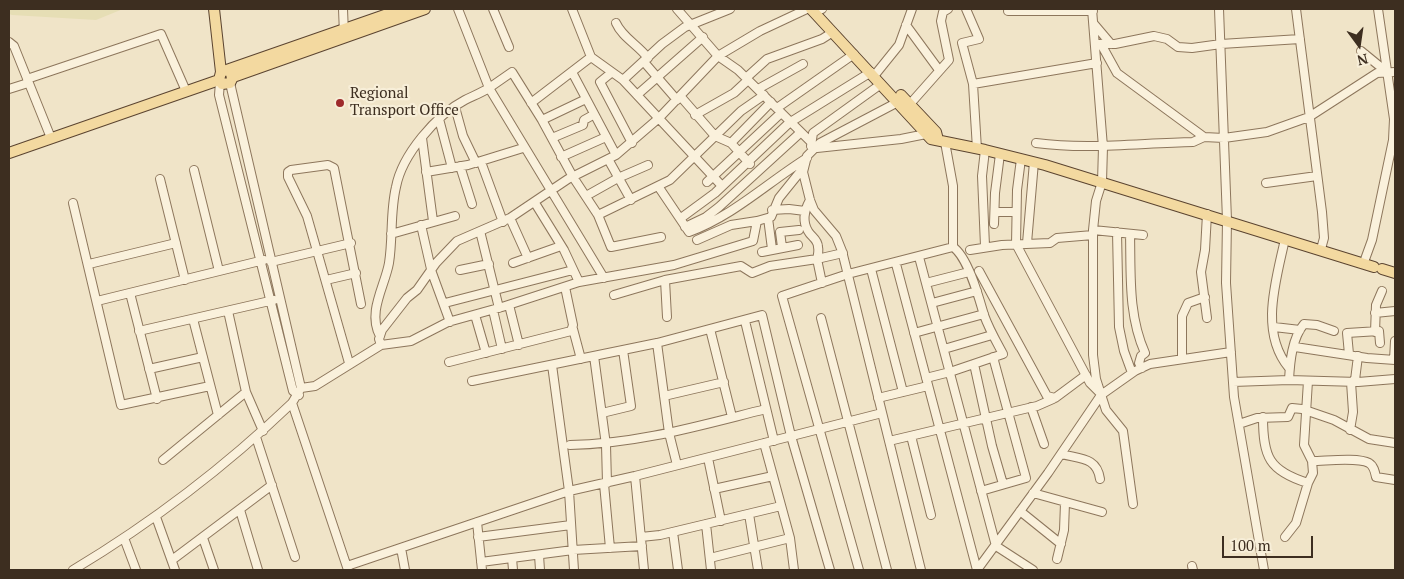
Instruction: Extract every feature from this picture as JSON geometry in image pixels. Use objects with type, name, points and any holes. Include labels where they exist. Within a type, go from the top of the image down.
[{"type":"main road","points":[[214,9],[224,77]]},
{"type":"main road","points":[[220,9],[224,77]]},
{"type":"main road","points":[[344,34],[402,9]]},
{"type":"main road","points":[[9,151],[224,77],[299,49],[425,9]]},
{"type":"main road","points":[[818,9],[833,32],[876,76],[910,104],[942,141]]},
{"type":"main road","points":[[818,9],[931,139],[1034,162],[1395,273]]},
{"type":"street","points":[[343,9],[344,34]]},
{"type":"street","points":[[458,9],[489,88],[505,112],[523,148],[604,278]]},
{"type":"street","points":[[493,9],[509,48]]},
{"type":"street","points":[[572,9],[590,57],[623,80],[695,157],[710,180],[722,186]]},
{"type":"street","points":[[677,9],[718,56],[761,92],[789,123],[814,146],[901,139],[926,134]]},
{"type":"street","points":[[623,80],[662,44],[691,24],[730,9]]},
{"type":"street","points":[[380,336],[431,270],[457,241],[507,220],[573,177],[616,155],[659,118],[718,56],[760,31],[807,9]]},
{"type":"street","points":[[912,9],[899,45],[876,76],[813,132],[814,146],[807,157],[803,172],[814,210],[836,236],[843,253],[920,570]]},
{"type":"street","points":[[966,9],[979,39],[962,43],[973,84],[981,149],[985,246]]},
{"type":"street","points":[[1219,9],[1227,220],[1226,283],[1233,382],[1264,570]]},
{"type":"street","points":[[1296,9],[1324,238],[1321,249]]},
{"type":"street","points":[[1364,262],[1372,240],[1394,140],[1391,72],[1378,9]]},
{"type":"street","points":[[1008,12],[1093,10],[1098,44],[1097,63],[1102,147],[1102,182],[1096,201],[1093,232],[1093,356],[1096,379],[1108,414],[1118,423],[1123,431],[1133,504]]},
{"type":"street","points":[[910,104],[949,60],[941,21],[946,11]]},
{"type":"street","points":[[616,23],[620,33],[638,46],[658,77],[714,136],[730,143],[757,171]]},
{"type":"street","points":[[1094,24],[1110,44]]},
{"type":"street","points":[[906,25],[939,70]]},
{"type":"street","points":[[695,115],[734,93],[767,59],[822,39],[833,32]]},
{"type":"street","points":[[9,89],[161,34],[186,90]]},
{"type":"street","points":[[1098,44],[1110,44],[1154,36],[1167,39],[1178,47],[1192,48],[1221,44],[1300,39]]},
{"type":"street","points":[[637,95],[703,38]]},
{"type":"street","points":[[9,42],[14,46],[50,136]]},
{"type":"street","points":[[1098,44],[1117,73],[1204,137]]},
{"type":"street","points":[[1361,50],[1391,72]]},
{"type":"street","points":[[730,143],[854,54]]},
{"type":"street","points":[[531,103],[590,57]]},
{"type":"street","points":[[973,84],[1097,63]]},
{"type":"street","points":[[598,215],[670,180],[761,92],[804,64]]},
{"type":"street","points":[[381,345],[376,321],[378,297],[389,262],[396,186],[402,168],[430,127],[439,119],[512,72],[542,120],[573,177],[598,215],[611,247],[661,237]]},
{"type":"street","points":[[572,72],[593,115],[616,155]]},
{"type":"street","points":[[1036,143],[1070,148],[1102,147],[1193,142],[1204,137],[1224,138],[1267,132],[1309,117],[1377,73],[1391,72]]},
{"type":"street","points":[[611,73],[600,82],[632,143]]},
{"type":"street","points":[[681,218],[722,186],[789,123],[876,76]]},
{"type":"street","points":[[73,570],[86,567],[206,480],[263,431],[292,403],[300,391],[281,299],[224,77]]},
{"type":"street","points":[[224,77],[219,95],[293,391],[316,386],[349,363],[381,345],[411,340],[450,322],[565,288],[579,282],[674,265],[754,241],[757,221]]},
{"type":"street","points":[[542,120],[586,99]]},
{"type":"street","points":[[814,146],[898,102]]},
{"type":"street","points":[[455,107],[465,140],[528,258]]},
{"type":"street","points":[[710,180],[740,153],[777,108]]},
{"type":"street","points":[[552,138],[583,125],[584,120],[593,115]]},
{"type":"street","points":[[439,119],[456,167],[472,204]]},
{"type":"street","points":[[685,227],[706,217],[800,133]]},
{"type":"street","points":[[561,157],[606,137]]},
{"type":"street","points":[[422,138],[433,221]]},
{"type":"street","points":[[942,141],[953,186],[953,247]]},
{"type":"street","points":[[426,172],[478,162],[523,148]]},
{"type":"street","points":[[994,224],[995,193],[1000,154]]},
{"type":"street","points":[[658,186],[689,232],[704,227],[807,157]]},
{"type":"street","points":[[608,159],[631,200]]},
{"type":"street","points":[[1022,159],[1016,212],[1016,244],[1086,375],[1101,395]]},
{"type":"street","points":[[1027,243],[1034,162]]},
{"type":"street","points":[[586,196],[618,178],[635,173],[648,165]]},
{"type":"street","points":[[349,363],[305,211],[288,177],[288,172],[291,170],[333,166],[351,243],[361,304]]},
{"type":"street","points":[[772,249],[768,218],[791,181],[804,167]]},
{"type":"street","points":[[194,170],[219,271]]},
{"type":"street","points":[[1266,183],[1317,176]]},
{"type":"street","points":[[160,179],[185,280]]},
{"type":"street","points":[[810,200],[805,211],[808,232],[815,238],[818,246],[817,259],[822,283]]},
{"type":"street","points":[[534,202],[561,246],[579,282]]},
{"type":"street","points":[[73,203],[121,405],[210,386]]},
{"type":"street","points":[[772,210],[789,209],[805,211]]},
{"type":"street","points":[[995,212],[1016,212]]},
{"type":"street","points":[[1207,214],[1202,284],[1207,318]]},
{"type":"street","points":[[391,234],[455,216]]},
{"type":"street","points":[[698,240],[731,225],[768,218]]},
{"type":"street","points":[[421,225],[431,270],[445,303],[450,322]]},
{"type":"street","points":[[782,247],[780,232],[799,230]]},
{"type":"street","points":[[480,231],[494,290],[502,349]]},
{"type":"street","points":[[970,250],[985,246],[1050,243],[1057,238],[1093,232],[1143,234]]},
{"type":"street","points":[[1117,232],[1119,327],[1132,373]]},
{"type":"street","points":[[1130,234],[1131,300],[1137,334],[1145,353],[1141,356],[1139,363],[1142,368]]},
{"type":"street","points":[[1285,239],[1272,301],[1277,351],[1289,368]]},
{"type":"street","points":[[89,264],[176,243]]},
{"type":"street","points":[[97,301],[260,261],[351,243]]},
{"type":"street","points":[[762,252],[798,245]]},
{"type":"street","points":[[513,263],[561,246]]},
{"type":"street","points":[[859,570],[821,428],[782,296],[848,274],[896,264],[953,247]]},
{"type":"street","points":[[878,398],[903,392],[950,372],[1003,354],[992,336],[982,302],[969,272],[959,251],[953,247]]},
{"type":"street","points":[[614,295],[665,280],[741,266],[749,272],[756,273],[770,266],[843,253]]},
{"type":"street","points":[[919,257],[996,546],[1033,570]]},
{"type":"street","points":[[460,270],[489,264]]},
{"type":"street","points":[[896,264],[977,570]]},
{"type":"street","points":[[872,269],[903,392]]},
{"type":"street","points":[[445,303],[573,270]]},
{"type":"street","points":[[979,271],[1047,396],[1053,399]]},
{"type":"street","points":[[926,283],[969,272]]},
{"type":"street","points":[[326,280],[356,273]]},
{"type":"street","points":[[665,280],[667,317]]},
{"type":"street","points":[[565,288],[581,359]]},
{"type":"street","points":[[932,303],[977,291]]},
{"type":"street","points":[[1375,332],[1375,313],[1382,291]]},
{"type":"street","points":[[130,293],[156,399]]},
{"type":"street","points":[[1182,359],[1182,316],[1188,303],[1204,296]]},
{"type":"street","points":[[139,331],[281,299]]},
{"type":"street","points":[[509,305],[519,345]]},
{"type":"street","points":[[228,311],[246,392],[263,431]]},
{"type":"street","points":[[1375,313],[1395,311]]},
{"type":"street","points":[[914,333],[984,314]]},
{"type":"street","points":[[476,315],[486,353]]},
{"type":"street","points":[[472,381],[657,344],[762,315],[791,436],[830,570]]},
{"type":"street","points":[[821,318],[846,422],[887,570]]},
{"type":"street","points":[[193,319],[218,415]]},
{"type":"street","points":[[745,321],[774,441]]},
{"type":"street","points":[[1289,380],[1291,353],[1304,324],[1311,324],[1334,331]]},
{"type":"street","points":[[1274,326],[1300,330]]},
{"type":"street","points":[[710,329],[732,417]]},
{"type":"street","points":[[450,362],[573,330]]},
{"type":"street","points":[[1349,354],[1347,333],[1379,331],[1380,343]]},
{"type":"street","points":[[944,349],[992,336]]},
{"type":"street","points":[[1295,347],[1395,360],[1395,341]]},
{"type":"street","points":[[657,344],[669,433],[678,465]]},
{"type":"street","points":[[602,413],[631,406],[623,350]]},
{"type":"street","points":[[977,570],[1061,454],[1089,409],[1101,395],[1142,368],[1182,359],[1231,352]]},
{"type":"street","points":[[594,356],[606,445],[610,548]]},
{"type":"street","points":[[1351,382],[1355,380],[1358,356]]},
{"type":"street","points":[[149,370],[203,357]]},
{"type":"street","points":[[981,490],[1026,478],[993,357]]},
{"type":"street","points":[[974,364],[992,446],[1003,484]]},
{"type":"street","points":[[552,365],[569,491],[574,570]]},
{"type":"street","points":[[889,441],[1031,407],[1053,399],[1086,375]]},
{"type":"street","points":[[1233,382],[1289,380],[1351,382],[1395,379]]},
{"type":"street","points":[[1285,537],[1296,522],[1313,473],[1312,461],[1304,445],[1308,381]]},
{"type":"street","points":[[664,396],[724,382]]},
{"type":"street","points":[[1350,430],[1354,412],[1351,382]]},
{"type":"street","points":[[163,460],[246,392]]},
{"type":"street","points":[[292,403],[348,568],[569,491],[708,458],[882,413]]},
{"type":"street","points":[[1031,407],[1044,444]]},
{"type":"street","points":[[1239,424],[1263,417],[1288,417],[1292,408],[1306,410],[1334,420],[1369,439],[1395,443]]},
{"type":"street","points":[[570,445],[606,445],[669,433],[766,409]]},
{"type":"street","points":[[1263,417],[1264,450],[1277,469],[1308,483]]},
{"type":"street","points":[[911,436],[930,514]]},
{"type":"street","points":[[256,437],[294,556]]},
{"type":"street","points":[[764,443],[790,538],[794,570]]},
{"type":"street","points":[[1061,454],[1093,462],[1098,468],[1100,479]]},
{"type":"street","points":[[708,458],[721,520]]},
{"type":"street","points":[[1312,461],[1359,461],[1370,463],[1374,468],[1376,477],[1395,480]]},
{"type":"street","points":[[635,476],[644,570]]},
{"type":"street","points":[[714,489],[773,476]]},
{"type":"street","points":[[172,560],[272,486]]},
{"type":"street","points":[[1033,493],[1102,512]]},
{"type":"street","points":[[1058,559],[1065,503]]},
{"type":"street","points":[[641,537],[672,532],[781,506]]},
{"type":"street","points":[[240,510],[258,570]]},
{"type":"street","points":[[1020,511],[1061,544]]},
{"type":"street","points":[[749,514],[756,547],[758,570]]},
{"type":"street","points":[[156,517],[175,570]]},
{"type":"street","points":[[476,522],[482,566],[512,558],[573,550],[642,546]]},
{"type":"street","points":[[706,524],[711,570]]},
{"type":"street","points":[[478,537],[571,525]]},
{"type":"street","points":[[672,532],[678,570]]},
{"type":"street","points":[[124,538],[136,570]]},
{"type":"street","points":[[203,538],[214,570]]},
{"type":"street","points":[[710,558],[790,538]]},
{"type":"street","points":[[401,548],[405,570]]},
{"type":"street","points":[[539,555],[540,570]]},
{"type":"street","points":[[512,558],[513,570]]},
{"type":"shaded area","points":[[9,9],[123,9],[96,20],[12,15],[9,14]]},
{"type":"place","name":"Regional Transport Office","points":[[340,103]]}]
